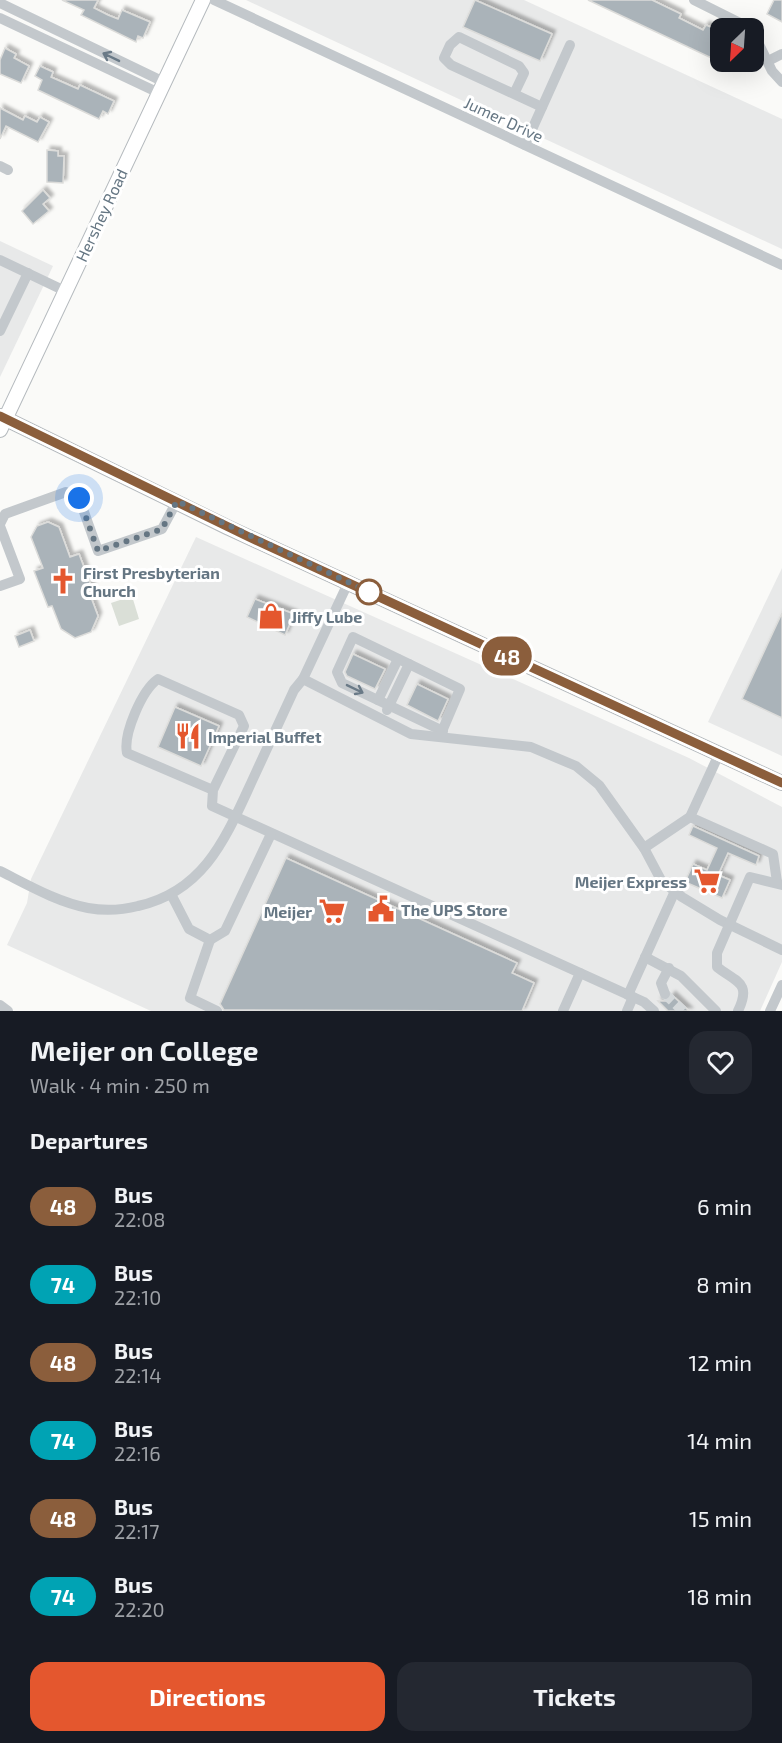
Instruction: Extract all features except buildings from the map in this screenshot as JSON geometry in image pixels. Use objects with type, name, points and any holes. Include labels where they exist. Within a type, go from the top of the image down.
[{"type":"main road","name":"Hershey Road","points":[[2,421],[203,0]]},
{"type":"main road","points":[[2,421],[782,783]]},
{"type":"street","name":"Jumer Drive","points":[[214,0],[782,265]]},
{"type":"street","points":[[694,0],[730,18]]},
{"type":"street","points":[[0,3],[92,48],[162,88]]},
{"type":"street","points":[[0,18],[87,59],[162,88]]},
{"type":"street","points":[[514,94],[524,73],[519,66],[459,37],[450,45],[444,58],[451,65],[542,107]]},
{"type":"street","points":[[525,145],[570,45]]},
{"type":"street","points":[[87,59],[92,48]]},
{"type":"street","points":[[764,53],[782,82]]},
{"type":"street","points":[[768,61],[782,54]]},
{"type":"street","points":[[0,260],[65,291]]},
{"type":"street","points":[[0,331],[28,273]]},
{"type":"street","points":[[0,586],[20,579],[0,525],[5,514],[66,492],[79,498],[98,551],[162,529],[177,501]]},
{"type":"street","points":[[0,871],[55,897],[88,908],[120,910],[172,896],[211,861],[235,818],[294,690],[303,679],[348,583]]},
{"type":"street","points":[[353,637],[460,689],[441,735],[389,705],[342,683],[337,672],[353,637]]},
{"type":"street","points":[[378,700],[398,659]]},
{"type":"street","points":[[383,719],[409,664]]},
{"type":"street","points":[[213,790],[127,753],[124,740],[149,685],[158,679],[239,715],[244,726],[213,790],[212,806],[631,996],[654,1011]]},
{"type":"street","points":[[303,679],[411,734],[441,735],[531,747],[576,766],[599,785],[644,848],[662,880],[675,891],[730,925],[782,950]]},
{"type":"street","points":[[644,848],[690,816],[719,754]]},
{"type":"street","points":[[690,816],[773,854],[779,884],[750,877],[716,960],[717,967],[739,982],[744,989],[745,995],[738,1011]]},
{"type":"street","points":[[218,1011],[190,998],[210,940],[225,931],[271,834]]},
{"type":"street","points":[[627,1011],[645,957],[675,891]]},
{"type":"street","points":[[172,896],[189,929],[210,940]]},
{"type":"street","points":[[645,957],[681,976],[716,1011]]},
{"type":"street","points":[[665,994],[661,983],[669,968]]},
{"type":"street","points":[[563,1011],[580,973]]},
{"type":"street","points":[[770,1011],[782,985]]},
{"type":"street","points":[[0,1005],[8,1011]]},
{"type":"shaded area","points":[[246,0],[524,0],[782,119],[782,249]]},
{"type":"shaded area","points":[[0,241],[53,266],[0,377]]},
{"type":"shaded area","points":[[196,537],[689,758],[782,807],[782,962],[760,1011],[151,1011],[7,945],[27,903],[31,879]]},
{"type":"shaded area","points":[[782,568],[782,756],[708,722]]},
{"type":"shaded area","points":[[132,596],[139,619],[119,626],[111,603]]},
{"type":"tunnel","points":[[665,994],[683,1011]]},
{"type":"bus line","name":"48","points":[[0,416],[129,477],[229,528],[782,783]]},
{"type":"place","name":"First Presbyterian Church","points":[[63,581]]},
{"type":"place","name":"Jiffy Lube","points":[[271,616]]},
{"type":"place","name":"Imperial Buffet","points":[[188,736]]},
{"type":"place","name":"Meijer Express","points":[[707,881]]},
{"type":"place","name":"The UPS Store","points":[[381,909]]},
{"type":"place","name":"Meijer","points":[[332,911]]},
{"type":"route","points":[[79,498],[98,551],[162,529],[177,501],[229,528],[369,592]]}]
